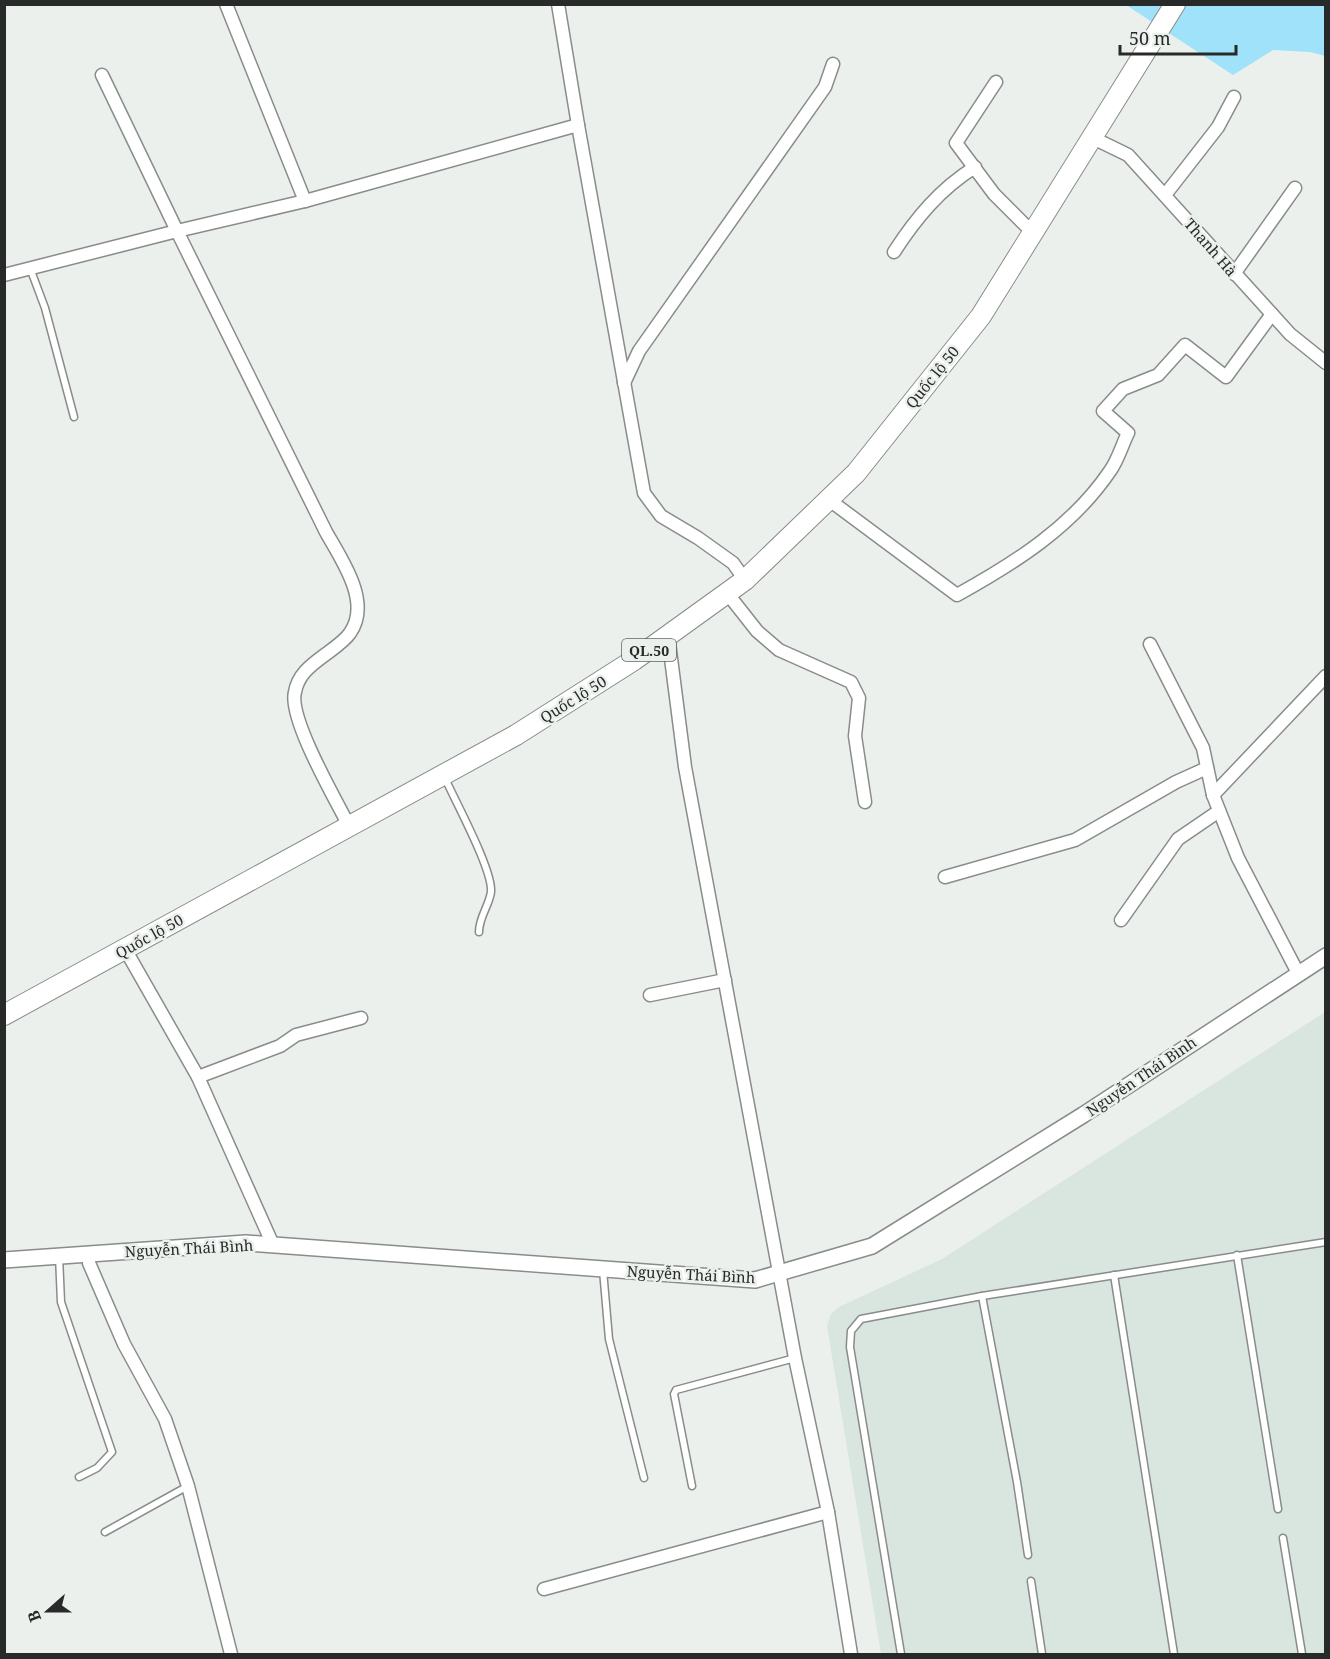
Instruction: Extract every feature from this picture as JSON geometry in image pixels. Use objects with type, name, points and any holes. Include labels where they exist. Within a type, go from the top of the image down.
[{"type":"main road","name":"Quốc lộ 50","points":[[5,1014],[516,735],[668,635],[745,580],[856,473],[981,316],[1175,4]]},
{"type":"street","points":[[226,4],[304,201]]},
{"type":"street","points":[[558,4],[644,493],[661,516],[698,538],[733,563],[745,580]]},
{"type":"street","points":[[624,384],[639,351],[825,87],[833,64]]},
{"type":"street","points":[[102,75],[320,522],[349,573],[356,597],[358,615],[350,634],[304,671],[294,693],[300,725],[349,826]]},
{"type":"street","points":[[996,82],[956,143],[994,194],[1032,232]]},
{"type":"street","points":[[1165,195],[1218,127],[1234,97]]},
{"type":"street","points":[[4,275],[31,273],[179,236],[578,124]]},
{"type":"street","name":"Thanh Hà","points":[[1091,137],[1128,155],[1290,334],[1326,363]]},
{"type":"street","points":[[894,252],[943,190],[975,167]]},
{"type":"street","points":[[1234,274],[1294,188]]},
{"type":"street","points":[[828,499],[957,595],[993,575],[1067,522],[1111,470],[1128,433],[1103,411],[1124,389],[1158,375],[1185,345],[1226,377],[1272,314]]},
{"type":"street","points":[[727,593],[757,631],[779,650],[851,682],[859,699],[855,736],[865,802]]},
{"type":"street","points":[[668,635],[685,767],[795,1358],[828,1512],[851,1654]]},
{"type":"street","points":[[1150,644],[1203,748],[1213,795],[1238,858],[1298,973]]},
{"type":"street","points":[[1213,795],[1326,676]]},
{"type":"street","points":[[945,877],[1075,840],[1176,782],[1207,768]]},
{"type":"street","points":[[1122,920],[1178,839],[1219,811]]},
{"type":"street","points":[[125,949],[198,1077],[273,1245]]},
{"type":"street","name":"Nguyễn Thái Bình","points":[[4,1260],[246,1243],[754,1280],[872,1246],[1083,1115],[1326,956]]},
{"type":"street","points":[[650,995],[725,980]]},
{"type":"street","points":[[198,1077],[280,1046],[296,1035],[361,1018]]},
{"type":"street","points":[[89,1254],[89,1263],[124,1344],[165,1419],[188,1486],[231,1654]]},
{"type":"street","points":[[544,1589],[828,1512]]},
{"type":"lane","points":[[31,273],[45,308],[74,417]]},
{"type":"lane","points":[[443,775],[487,870],[492,890],[479,924],[479,932]]},
{"type":"lane","points":[[901,1654],[850,1347],[851,1331],[861,1319],[982,1296],[1326,1242]]},
{"type":"lane","points":[[58,1256],[61,1302],[112,1452],[97,1468],[79,1477]]},
{"type":"lane","points":[[1237,1256],[1278,1509]]},
{"type":"lane","points":[[603,1269],[609,1339],[644,1478]]},
{"type":"lane","points":[[1114,1275],[1174,1654]]},
{"type":"lane","points":[[982,1296],[1017,1482],[1028,1555]]},
{"type":"lane","points":[[692,1486],[674,1394],[676,1390],[795,1358]]},
{"type":"lane","points":[[105,1532],[188,1486]]},
{"type":"lane","points":[[1283,1538],[1302,1654]]},
{"type":"lane","points":[[1031,1581],[1042,1654]]},
{"type":"shaded area","points":[[1325,1012],[1325,1654],[881,1654],[827,1326],[831,1314],[839,1307],[942,1259]]},
{"type":"water","points":[[1126,5],[1325,5],[1325,56],[1310,52],[1273,50],[1233,75]]}]
